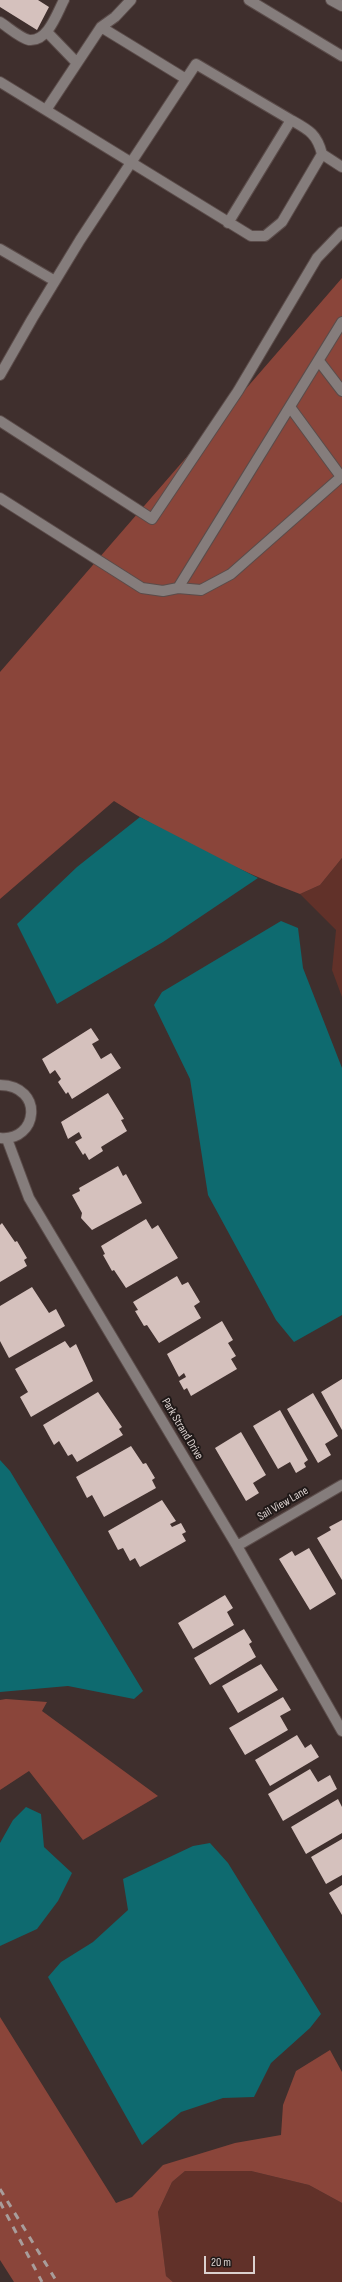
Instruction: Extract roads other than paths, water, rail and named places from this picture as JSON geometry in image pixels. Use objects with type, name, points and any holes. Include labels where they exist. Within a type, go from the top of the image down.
[{"type":"street","points":[[0,22],[28,40],[36,39],[47,32],[64,0]]},
{"type":"street","points":[[46,110],[76,62],[101,27],[115,17],[131,0]]},
{"type":"street","points":[[249,0],[342,56]]},
{"type":"street","points":[[331,0],[342,6]]},
{"type":"street","points":[[101,27],[186,79]]},
{"type":"street","points":[[47,32],[76,62]]},
{"type":"street","points":[[0,375],[55,281],[196,64],[311,132],[319,142],[322,154],[342,167]]},
{"type":"street","points":[[0,82],[251,236],[265,236],[282,222],[322,154]]},
{"type":"street","points":[[228,223],[291,120]]},
{"type":"street","points":[[0,421],[152,519],[238,390],[317,258],[342,232]]},
{"type":"street","points":[[0,249],[55,281]]},
{"type":"street","points":[[178,588],[342,322]]},
{"type":"street","points":[[319,361],[342,391]]},
{"type":"street","points":[[0,498],[142,588],[163,592],[178,588],[201,590],[231,574],[342,478],[290,407]]},
{"type":"street","points":[[0,1085],[12,1085],[22,1090],[30,1100],[32,1114],[25,1130],[17,1136],[3,1138]]},
{"type":"street","name":"Park Strand Drive","points":[[3,1138],[29,1198],[237,1546],[342,1731]]},
{"type":"street","name":"Sail View Lane","points":[[237,1546],[342,1485]]},
{"type":"water","points":[[140,817],[258,878],[163,942],[57,1004],[17,924],[77,867]]},
{"type":"water","points":[[281,921],[298,928],[303,968],[342,1068],[342,1315],[294,1342],[276,1320],[208,1195],[190,1079],[154,1005],[162,992]]},
{"type":"water","points":[[0,1460],[10,1471],[143,1691],[134,1699],[68,1686],[0,1692]]},
{"type":"water","points":[[26,1807],[41,1814],[44,1847],[72,1873],[58,1901],[37,1929],[0,1946],[0,1843],[13,1820]]},
{"type":"water","points":[[210,1843],[228,1863],[321,2014],[310,2028],[271,2063],[254,2097],[223,2098],[181,2112],[142,2145],[48,1977],[61,1962],[93,1942],[128,1910],[123,1879],[193,1846]]},
{"type":"railway","points":[[0,2189],[57,2282]]},
{"type":"railway","points":[[0,2202],[42,2282]]}]
